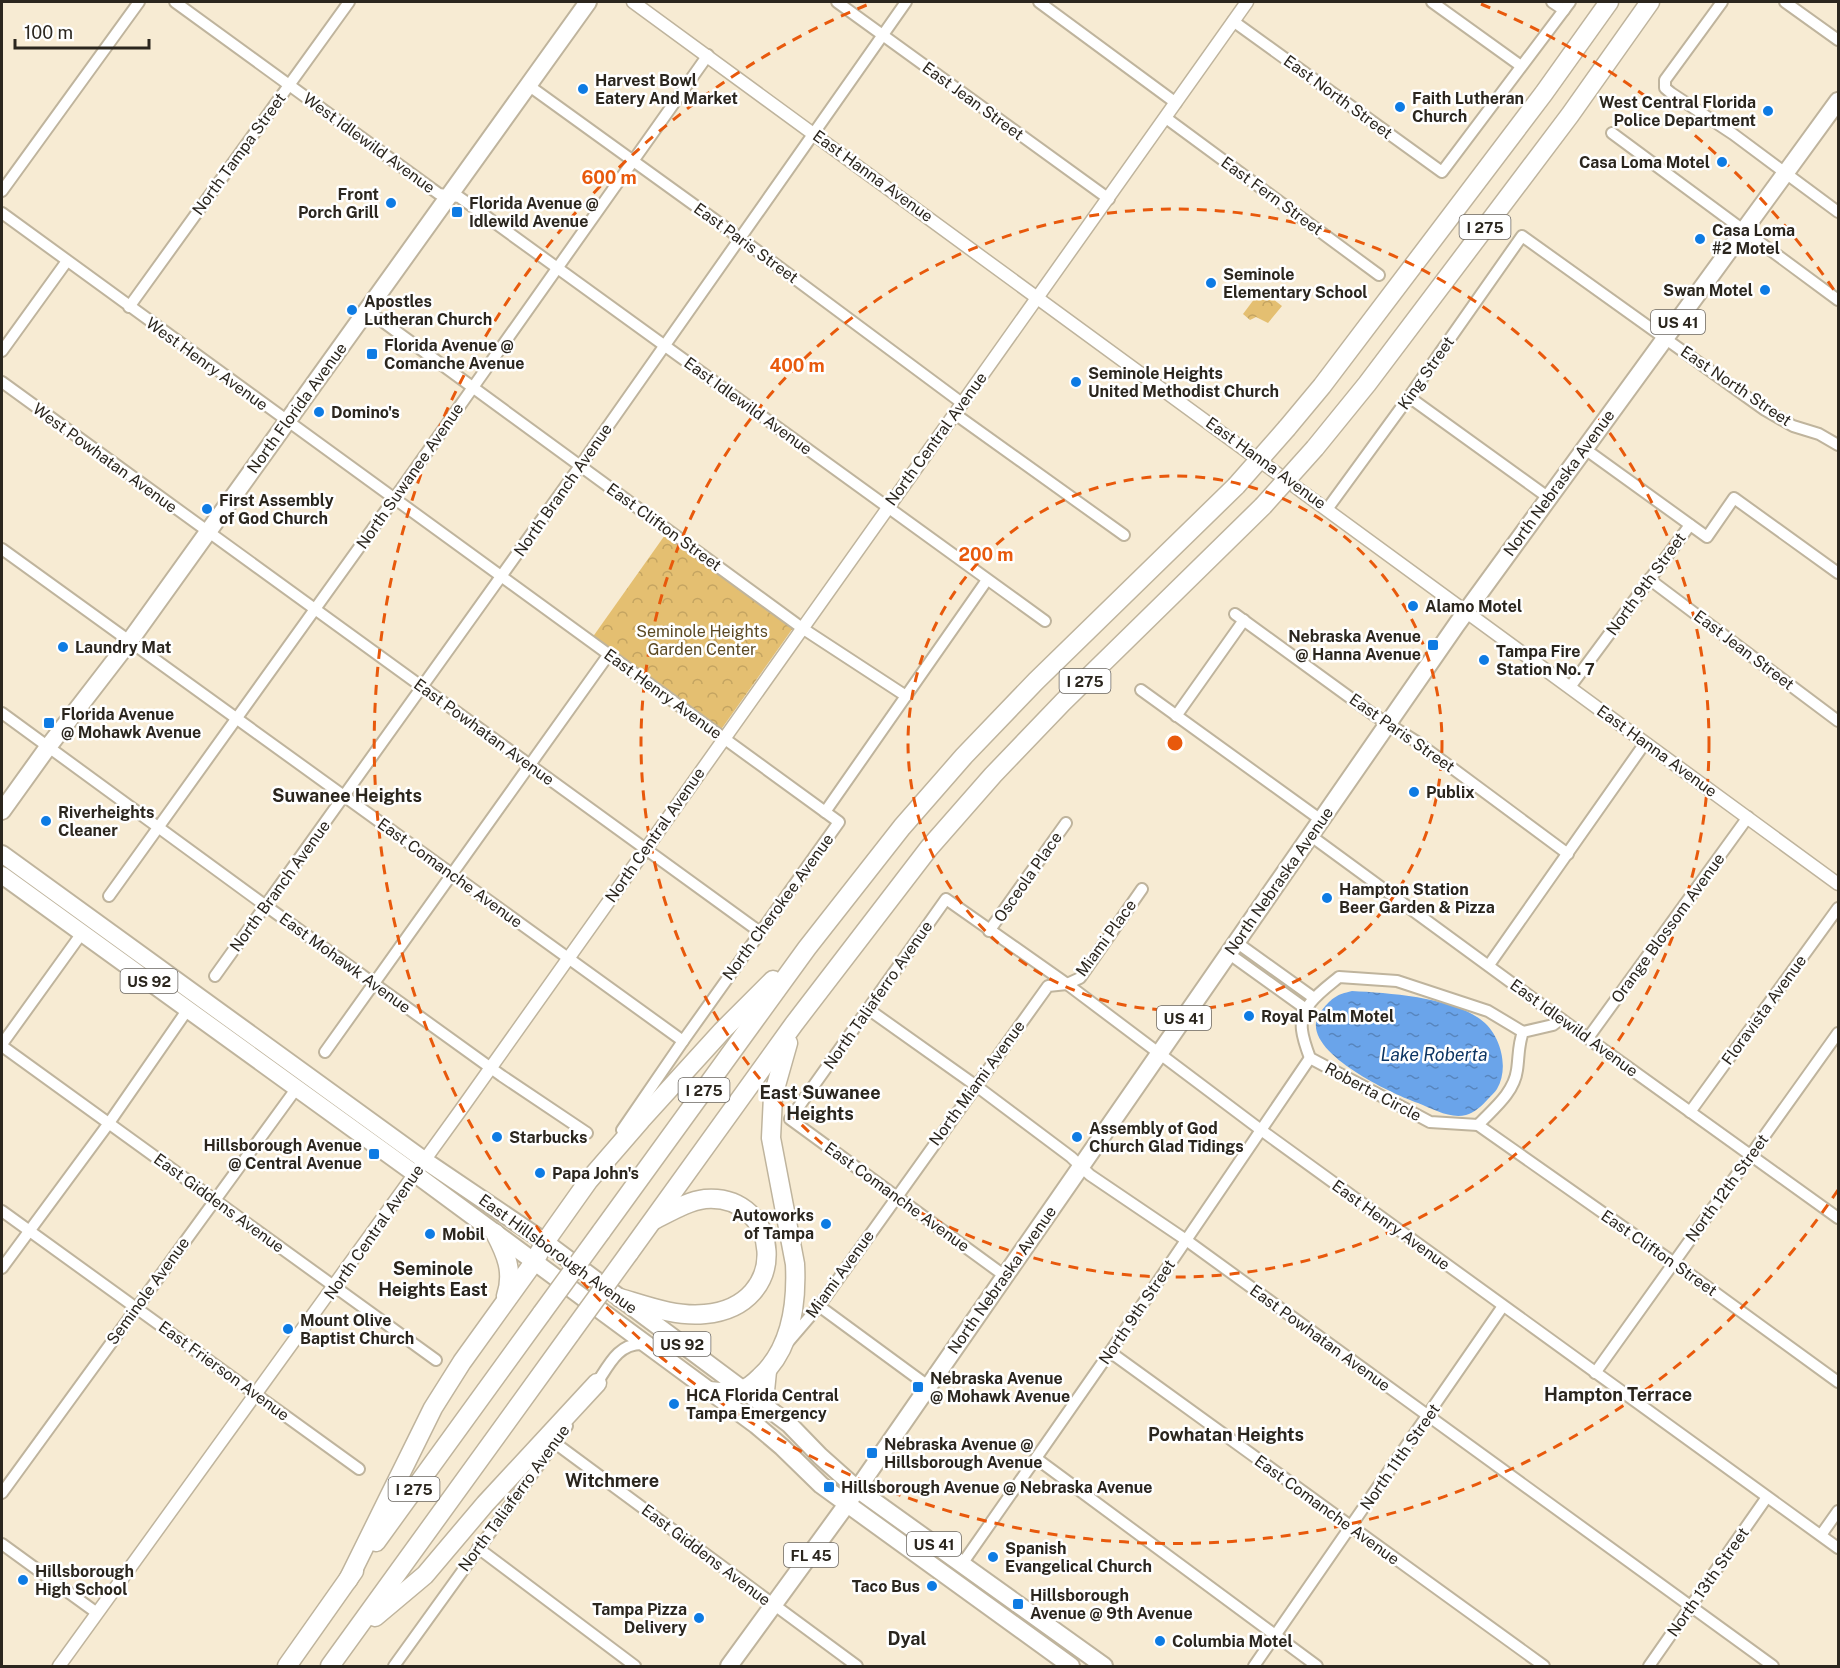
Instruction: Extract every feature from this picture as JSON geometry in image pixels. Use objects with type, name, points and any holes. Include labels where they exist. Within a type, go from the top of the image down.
[{"type":"highway","name":"I 275","points":[[287,1666],[807,948],[902,827],[972,747],[1036,681],[1236,486],[1287,428],[1334,370],[1544,93],[1609,2]]},
{"type":"highway","name":"I 275","points":[[330,1666],[794,1024],[898,886],[993,775],[1063,702],[1263,506],[1315,448],[1367,384],[1570,115],[1650,2]]},
{"type":"highway","points":[[348,1580],[433,1408],[462,1362],[534,1262],[545,1242],[589,1180],[722,1031],[807,948]]},
{"type":"highway","points":[[709,1391],[731,1392],[744,1389],[767,1371],[782,1350],[793,1312],[795,1264],[776,1170],[771,1124],[773,1096],[779,1068],[794,1024]]},
{"type":"highway","points":[[620,1298],[681,1314],[707,1314],[738,1305],[754,1293],[762,1279],[767,1256],[763,1233],[752,1217],[736,1205],[718,1200],[699,1200],[652,1221]]},
{"type":"highway","points":[[495,1233],[505,1252],[510,1269],[508,1290],[504,1301]]},
{"type":"highway","points":[[766,1406],[767,1371]]},
{"type":"highway","points":[[355,1633],[424,1575],[485,1504],[597,1383]]},
{"type":"main road","name":"North Florida Avenue","points":[[2,811],[208,533],[588,2]]},
{"type":"main road","name":"North Nebraska Avenue","points":[[729,1666],[847,1504],[1466,612],[1839,101]]},
{"type":"main road","name":"East Hillsborough Avenue","points":[[2,854],[419,1167],[495,1233],[763,1431],[820,1485],[1071,1666]]},
{"type":"main road","name":"East Hillsborough Avenue","points":[[2,874],[296,1089],[419,1167],[545,1242],[789,1424],[857,1489],[1104,1666]]},
{"type":"main road","points":[[1044,1647],[1056,1644],[1090,1666]]},
{"type":"street","points":[[2,191],[138,2]]},
{"type":"street","name":"West Idlewild Avenue","points":[[175,2],[439,194],[449,197]]},
{"type":"street","name":"North Tampa Street","points":[[129,307],[349,2]]},
{"type":"street","name":"East Hanna Avenue","points":[[633,2],[1328,508],[1466,612],[1839,884]]},
{"type":"street","name":"East Jean Street","points":[[837,2],[1109,200]]},
{"type":"street","name":"North Branch Avenue","points":[[215,976],[580,466],[906,2]]},
{"type":"street","points":[[1039,2],[1176,103]]},
{"type":"street","points":[[1432,2],[1521,66],[1567,6],[1552,2]]},
{"type":"street","points":[[1722,2],[1665,80],[1665,88],[1733,134],[1839,212]]},
{"type":"street","points":[[1785,2],[1839,40]]},
{"type":"street","name":"North Central Avenue","points":[[59,1666],[335,1287],[887,508],[1109,200],[1233,21],[1243,3]]},
{"type":"street","name":"East North Street","points":[[1233,21],[1442,172],[1521,66]]},
{"type":"street","name":"North Suwanee Avenue","points":[[109,896],[237,720],[708,55]]},
{"type":"street","name":"East Paris Street","points":[[528,85],[740,238],[962,403]]},
{"type":"street","name":"East Fern Street","points":[[1166,118],[1379,275]]},
{"type":"street","points":[[1612,133],[1839,300]]},
{"type":"street","name":"East Idlewild Avenue","points":[[449,197],[459,197],[558,267],[1045,621]]},
{"type":"street","name":"West Henry Avenue","points":[[2,213],[501,577]]},
{"type":"street","name":"East North Street","points":[[1522,236],[1765,410],[1792,426],[1819,434],[1839,445]]},
{"type":"street","name":"King Street","points":[[1328,508],[1522,236]]},
{"type":"street","points":[[2,351],[67,261]]},
{"type":"street","name":"East Clifton Street","points":[[367,310],[802,628],[906,696]]},
{"type":"street","name":"West Powhatan Avenue","points":[[2,382],[208,533]]},
{"type":"street","points":[[1409,397],[1549,498]]},
{"type":"street","points":[[955,414],[1124,535]]},
{"type":"street","points":[[1585,449],[1690,525]]},
{"type":"street","name":"North 9th Street","points":[[1570,687],[1690,525],[1707,537],[1734,498],[1839,573]]},
{"type":"street","name":"East Powhatan Avenue","points":[[208,533],[760,932]]},
{"type":"street","name":"East Comanche Avenue","points":[[2,549],[683,1041]]},
{"type":"street","name":"East Henry Avenue","points":[[501,577],[825,812]]},
{"type":"street","name":"East Jean Street","points":[[1649,579],[1839,721]]},
{"type":"street","name":"North Cherokee Avenue","points":[[589,1180],[683,1041],[839,822],[825,812],[987,580]]},
{"type":"street","name":"East Paris Street","points":[[1176,716],[1240,617],[1568,854]]},
{"type":"street","points":[[325,1052],[609,654]]},
{"type":"street","points":[[1141,690],[1321,820]]},
{"type":"street","name":"East Mohawk Avenue","points":[[2,712],[374,984],[587,1133]]},
{"type":"street","points":[[1489,965],[1646,743]]},
{"type":"street","name":"Orange Blossom Avenue","points":[[1588,1038],[1748,818]]},
{"type":"street","name":"Osceola Place","points":[[989,931],[1066,823]]},
{"type":"street","name":"East Idlewild Avenue","points":[[1311,836],[1839,1218]]},
{"type":"street","name":"Miami Place","points":[[1067,984],[1080,978],[1142,889]]},
{"type":"street","name":"East Henry Avenue","points":[[946,899],[1067,984],[1261,1130],[1594,1373],[1839,1548]]},
{"type":"street","name":"North Taliaferro Avenue","points":[[789,1119],[946,899]]},
{"type":"street","name":"Floravista Avenue","points":[[1690,1112],[1839,908]]},
{"type":"street","points":[[2,1045],[82,933]]},
{"type":"street","points":[[1232,948],[1314,998]]},
{"type":"street","points":[[1232,948],[1306,1009],[1314,998],[1339,977],[1397,981],[1488,1011],[1523,1032],[1553,1025],[1561,1019]]},
{"type":"street","name":"North Miami Avenue","points":[[897,1197],[1048,986],[1067,984]]},
{"type":"street","points":[[2,1268],[109,1123],[188,1009]]},
{"type":"street","name":"East Powhatan Avenue","points":[[868,1009],[975,1085],[1090,1175],[1186,1240],[1773,1666]]},
{"type":"street","name":"Roberta Circle","points":[[1306,1009],[1301,1029],[1310,1058],[1430,1122],[1478,1125]]},
{"type":"street","points":[[1478,1125],[1508,1094],[1517,1073],[1519,1041],[1523,1032]]},
{"type":"street","name":"North 12th Street","points":[[1594,1373],[1836,1041]]},
{"type":"street","name":"East Giddens Avenue","points":[[2,1045],[436,1360]]},
{"type":"street","name":"North 9th Street","points":[[962,1564],[1037,1459],[1310,1058]]},
{"type":"street","name":"Seminole Avenue","points":[[2,1493],[296,1089]]},
{"type":"street","name":"East Comanche Avenue","points":[[789,1119],[1005,1276]]},
{"type":"street","name":"East Clifton Street","points":[[1478,1125],[1839,1382]]},
{"type":"street","name":"Miami Avenue","points":[[782,1350],[819,1306],[897,1197]]},
{"type":"street","name":"East Frierson Avenue","points":[[2,1211],[359,1469]]},
{"type":"street","points":[[819,1306],[928,1386]]},
{"type":"street","name":"North 11th Street","points":[[1254,1666],[1503,1306]]},
{"type":"street","name":"North Taliaferro Avenue","points":[[399,1665],[478,1548],[620,1351],[629,1344],[643,1344]]},
{"type":"street","name":"East Comanche Avenue","points":[[1110,1352],[1544,1666]]},
{"type":"street","name":"East Giddens Avenue","points":[[555,1443],[857,1666]]},
{"type":"street","points":[[1037,1459],[1317,1666]]},
{"type":"street","name":"North 13th Street","points":[[1649,1666],[1767,1497]]},
{"type":"street","points":[[1821,1535],[1839,1511]]},
{"type":"street","points":[[2,1544],[97,1613]]},
{"type":"street","points":[[478,1548],[635,1666]]},
{"type":"green space","points":[[1261,290],[1282,306],[1268,323],[1256,317],[1250,320],[1243,314]]},
{"type":"green space","name":"Seminole Heights Garden Center","points":[[665,535],[793,628],[720,731],[592,638]]},
{"type":"water","name":"Lake Roberta","points":[[1352,991],[1419,997],[1453,1006],[1480,1019],[1493,1033],[1501,1051],[1503,1071],[1497,1089],[1475,1111],[1466,1115],[1454,1116],[1405,1098],[1348,1067],[1331,1053],[1320,1039],[1316,1024],[1322,1010],[1329,1002],[1338,995]]},
{"type":"place","name":"Harvest Bowl Eatery And Market","points":[[583,89]]},
{"type":"place","name":"Faith Lutheran Church","points":[[1400,107]]},
{"type":"place","name":"West Central Florida Police Department","points":[[1768,111]]},
{"type":"place","name":"Casa Loma Motel","points":[[1722,162]]},
{"type":"place","name":"Front Porch Grill","points":[[391,203]]},
{"type":"place","name":"Florida Avenue @ Idlewild Avenue","points":[[457,212]]},
{"type":"place","name":"Casa Loma #2 Motel","points":[[1700,239]]},
{"type":"place","name":"Seminole Elementary School","points":[[1211,283]]},
{"type":"place","name":"Swan Motel","points":[[1765,290]]},
{"type":"place","name":"Apostles Lutheran Church","points":[[352,310]]},
{"type":"place","name":"Florida Avenue @ Comanche Avenue","points":[[372,354]]},
{"type":"place","name":"Seminole Heights United Methodist Church","points":[[1076,382]]},
{"type":"place","name":"Domino's","points":[[319,412]]},
{"type":"place","name":"First Assembly of God Church","points":[[207,509]]},
{"type":"place","name":"Alamo Motel","points":[[1413,606]]},
{"type":"place","name":"Nebraska Avenue @ Hanna Avenue","points":[[1433,645]]},
{"type":"place","name":"Laundry Mat","points":[[63,647]]},
{"type":"place","name":"Tampa Fire Station No. 7","points":[[1484,660]]},
{"type":"place","name":"Florida Avenue @ Mohawk Avenue","points":[[49,723]]},
{"type":"place","name":"Publix","points":[[1414,792]]},
{"type":"place","name":"Riverheights Cleaner","points":[[46,821]]},
{"type":"place","name":"Hampton Station Beer Garden & Pizza","points":[[1327,898]]},
{"type":"place","name":"Royal Palm Motel","points":[[1249,1016]]},
{"type":"place","name":"Starbucks","points":[[497,1137]]},
{"type":"place","name":"Assembly of God Church Glad Tidings","points":[[1077,1137]]},
{"type":"place","name":"Hillsborough Avenue @ Central Avenue","points":[[374,1154]]},
{"type":"place","name":"Papa John's","points":[[540,1173]]},
{"type":"place","name":"Autoworks of Tampa","points":[[826,1224]]},
{"type":"place","name":"Mobil","points":[[430,1234]]},
{"type":"place","name":"Mount Olive Baptist Church","points":[[288,1329]]},
{"type":"place","name":"Nebraska Avenue @ Mohawk Avenue","points":[[918,1387]]},
{"type":"place","name":"HCA Florida Central Tampa Emergency","points":[[674,1404]]},
{"type":"place","name":"Nebraska Avenue @ Hillsborough Avenue","points":[[872,1453]]},
{"type":"place","name":"Hillsborough Avenue @ Nebraska Avenue","points":[[829,1487]]},
{"type":"place","name":"Spanish Evangelical Church","points":[[993,1557]]},
{"type":"place","name":"Hillsborough High School","points":[[23,1580]]},
{"type":"place","name":"Taco Bus","points":[[932,1586]]},
{"type":"place","name":"Hillsborough Avenue @ 9th Avenue","points":[[1018,1604]]},
{"type":"place","name":"Tampa Pizza Delivery","points":[[699,1618]]},
{"type":"place","name":"Columbia Motel","points":[[1160,1641]]},
{"type":"district","name":"Suwanee Heights","points":[[347,795]]},
{"type":"district","name":"East Suwanee Heights","points":[[820,1102]]},
{"type":"district","name":"Seminole Heights East","points":[[433,1278]]},
{"type":"district","name":"Hampton Terrace","points":[[1618,1394]]},
{"type":"district","name":"Powhatan Heights","points":[[1226,1434]]},
{"type":"district","name":"Witchmere","points":[[612,1480]]},
{"type":"district","name":"Dyal","points":[[907,1638]]}]
